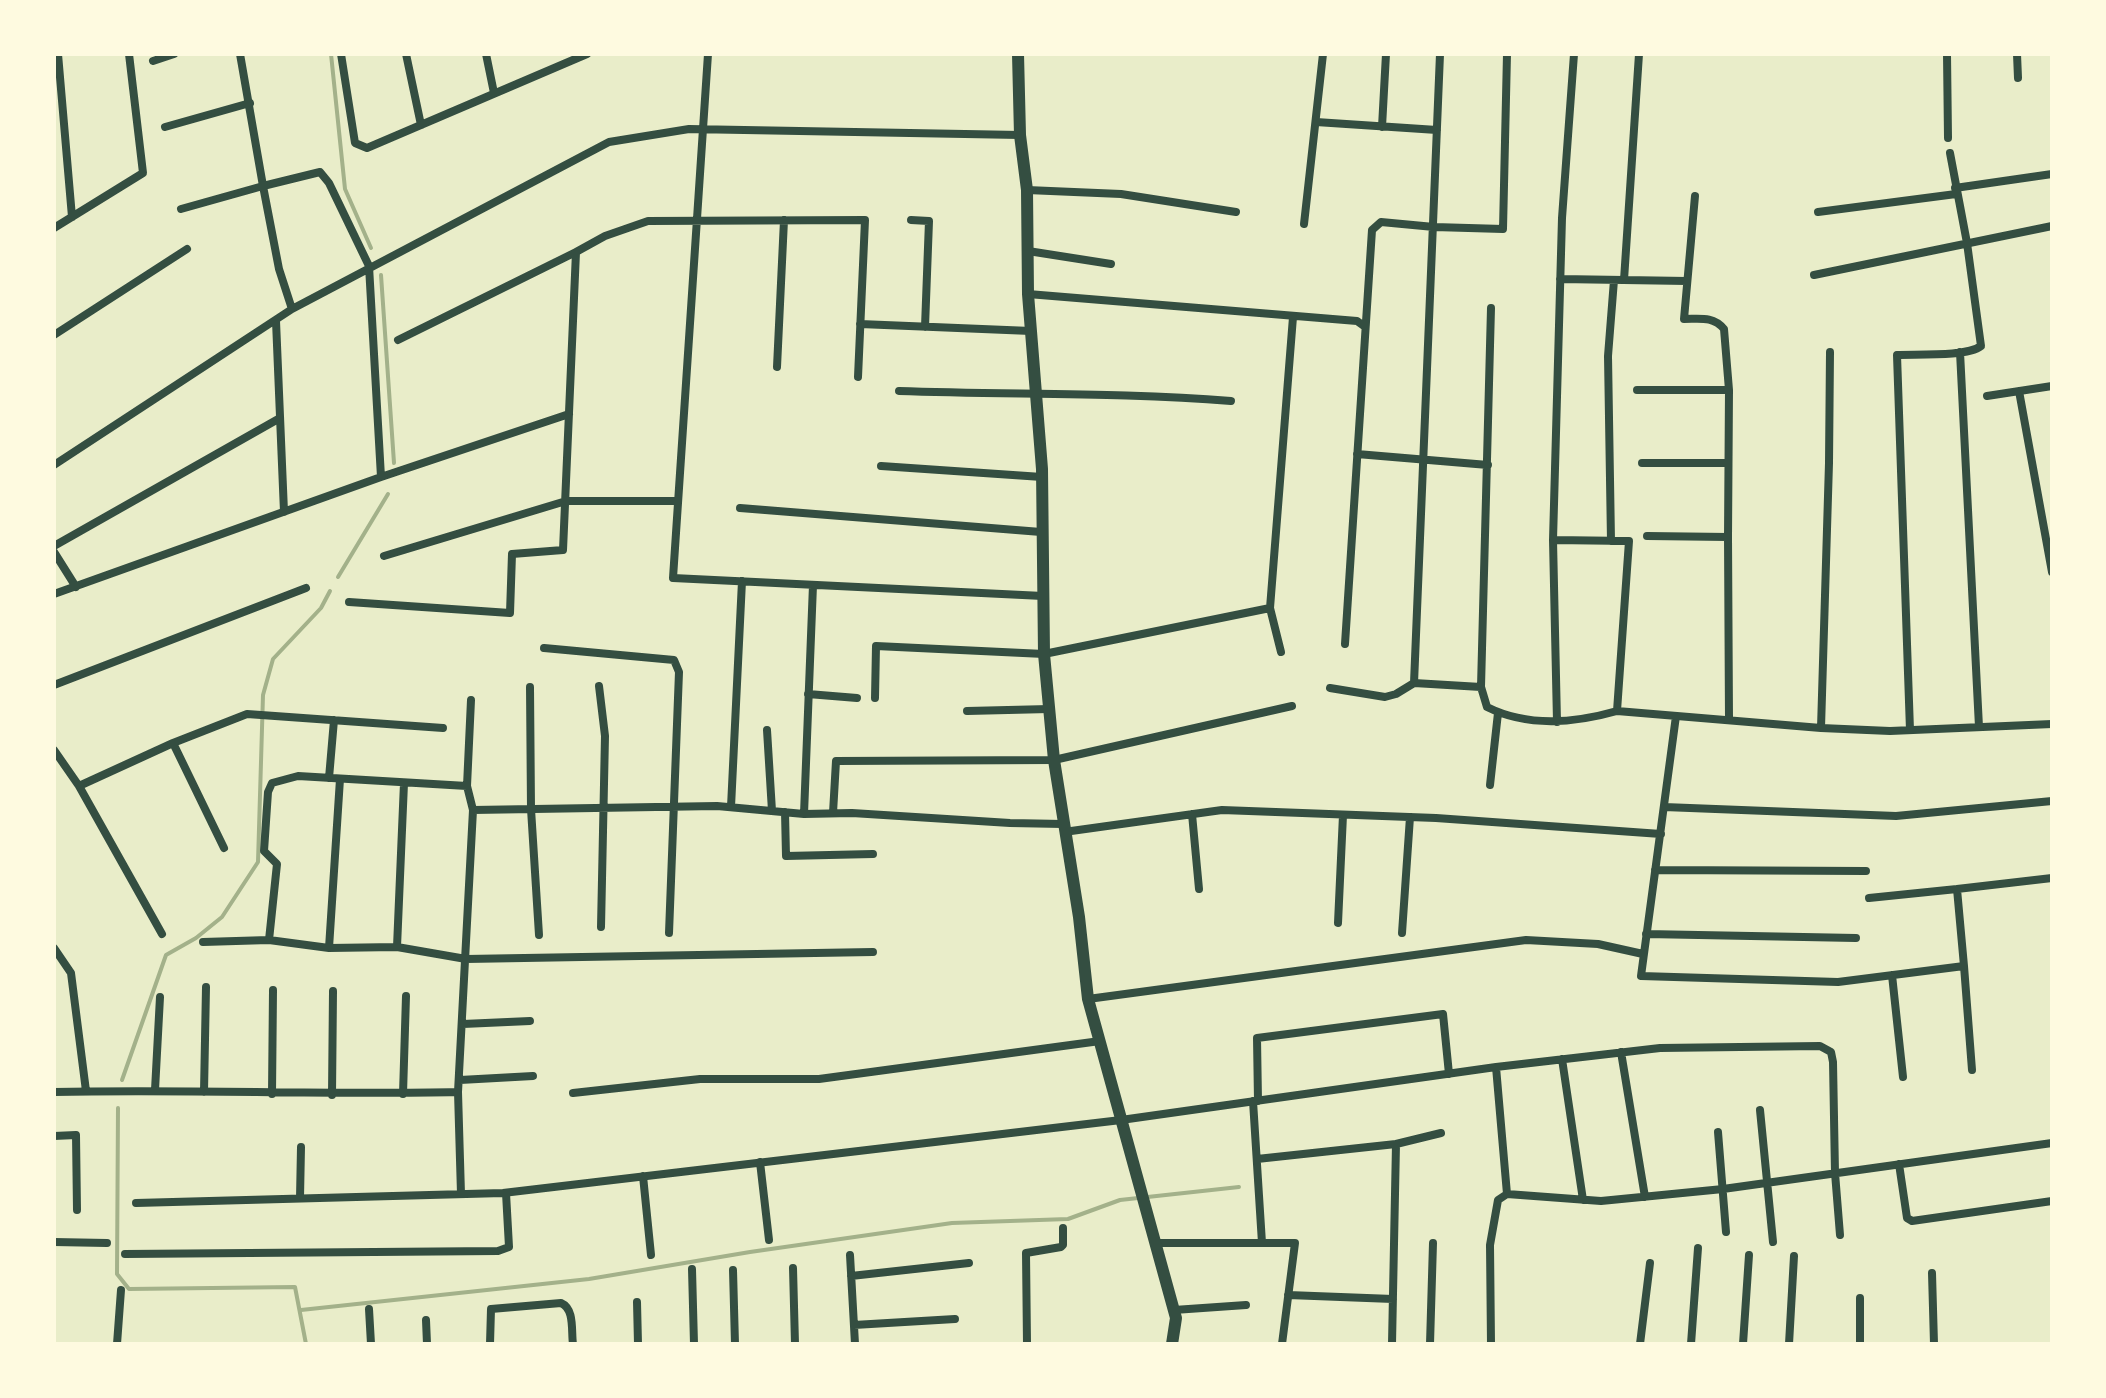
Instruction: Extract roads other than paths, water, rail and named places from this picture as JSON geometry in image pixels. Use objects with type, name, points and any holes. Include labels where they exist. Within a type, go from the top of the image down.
[{"type":"main road","points":[[1018,54],[1020,135],[1027,190],[1028,294],[1042,477],[1044,654],[1054,760],[1079,917],[1088,999],[1176,1318],[1172,1344]]},
{"type":"street","points":[[58,54],[72,217]]},
{"type":"street","points":[[54,228],[143,173],[129,54]]},
{"type":"street","points":[[153,61],[174,54]]},
{"type":"street","points":[[240,54],[279,269],[292,309]]},
{"type":"street","points":[[341,54],[355,143],[361,148],[587,54]]},
{"type":"street","points":[[406,54],[421,125]]},
{"type":"street","points":[[486,54],[494,93]]},
{"type":"street","points":[[708,54],[673,578],[1043,596]]},
{"type":"street","points":[[1304,224],[1323,54]]},
{"type":"street","points":[[1382,127],[1386,54]]},
{"type":"street","points":[[1414,683],[1440,54]]},
{"type":"street","points":[[1345,644],[1372,230],[1381,222],[1503,229],[1507,54]]},
{"type":"street","points":[[1557,722],[1553,540],[1560,279],[1574,54]]},
{"type":"street","points":[[1611,541],[1608,356],[1619,280],[1639,54]]},
{"type":"street","points":[[1947,54],[1948,138]]},
{"type":"street","points":[[2017,54],[2018,78]]},
{"type":"street","points":[[165,127],[250,103]]},
{"type":"street","points":[[1316,122],[1437,130]]},
{"type":"street","points":[[54,465],[292,309],[609,142],[701,129],[1020,135]]},
{"type":"street","points":[[1910,730],[1897,355],[1960,352],[1981,346],[1967,243],[1950,153]]},
{"type":"street","points":[[181,209],[320,172],[329,183],[369,266],[381,477]]},
{"type":"street","points":[[1818,212],[2052,174]]},
{"type":"street","points":[[1027,190],[1121,194],[1236,212]]},
{"type":"street","points":[[1695,196],[1684,319],[1710,319],[1724,329],[1729,390],[1729,720]]},
{"type":"street","points":[[777,367],[784,220]]},
{"type":"street","points":[[398,340],[605,236],[648,221],[865,220],[858,377]]},
{"type":"street","points":[[911,220],[929,221],[925,327]]},
{"type":"street","points":[[1814,275],[2052,226]]},
{"type":"street","points":[[54,335],[187,249]]},
{"type":"street","points":[[1028,251],[1111,264]]},
{"type":"street","points":[[349,602],[510,613],[512,554],[563,550],[576,252]]},
{"type":"street","points":[[1560,279],[1687,281]]},
{"type":"street","points":[[1028,294],[1357,321],[1364,326]]},
{"type":"street","points":[[1491,308],[1481,687],[1487,707],[1498,713],[1557,722],[1589,719],[1617,711],[1821,728],[1910,730],[2052,724]]},
{"type":"street","points":[[1281,652],[1270,608],[1293,317]]},
{"type":"street","points":[[276,321],[284,512]]},
{"type":"street","points":[[860,324],[1031,331]]},
{"type":"street","points":[[1821,728],[1830,352]]},
{"type":"street","points":[[1960,352],[1979,727]]},
{"type":"street","points":[[1987,396],[2052,386]]},
{"type":"street","points":[[1637,390],[1729,390]]},
{"type":"street","points":[[899,391],[1036,396],[1154,395],[1231,401]]},
{"type":"street","points":[[2019,391],[2052,572]]},
{"type":"street","points":[[54,594],[381,477],[569,414]]},
{"type":"street","points":[[54,546],[280,418]]},
{"type":"street","points":[[1357,454],[1488,465]]},
{"type":"street","points":[[1642,463],[1728,463]]},
{"type":"street","points":[[881,466],[1042,477]]},
{"type":"street","points":[[384,556],[566,501],[678,501]]},
{"type":"street","points":[[740,508],[1041,532]]},
{"type":"street","points":[[1647,536],[1728,537]]},
{"type":"street","points":[[1553,540],[1629,541],[1617,711]]},
{"type":"street","points":[[54,552],[76,587]]},
{"type":"street","points":[[731,807],[742,581]]},
{"type":"street","points":[[804,814],[813,585]]},
{"type":"street","points":[[54,685],[306,588]]},
{"type":"street","points":[[875,698],[876,646],[1044,654],[1270,608]]},
{"type":"street","points":[[544,648],[674,660],[679,672],[669,933]]},
{"type":"street","points":[[1330,688],[1385,697],[1414,683],[1481,687]]},
{"type":"street","points":[[599,686],[605,736],[601,927]]},
{"type":"street","points":[[530,687],[531,809],[539,935]]},
{"type":"street","points":[[808,694],[857,698]]},
{"type":"street","points":[[461,1194],[458,1092],[473,810],[467,786],[471,700]]},
{"type":"street","points":[[833,813],[836,761],[1054,760],[1292,706]]},
{"type":"street","points":[[967,711],[1049,709]]},
{"type":"street","points":[[1490,785],[1498,713]]},
{"type":"street","points":[[79,786],[173,743],[247,714],[443,728]]},
{"type":"street","points":[[1676,716],[1641,976],[1838,982],[1964,966]]},
{"type":"street","points":[[329,778],[334,720]]},
{"type":"street","points":[[767,730],[772,811]]},
{"type":"street","points":[[173,743],[224,848]]},
{"type":"street","points":[[54,750],[79,786],[162,934]]},
{"type":"street","points":[[269,940],[277,864],[264,851],[268,792],[272,783],[298,776],[467,786]]},
{"type":"street","points":[[329,948],[340,779]]},
{"type":"street","points":[[397,947],[404,783]]},
{"type":"street","points":[[1664,807],[1896,816],[2052,801]]},
{"type":"street","points":[[473,810],[731,807],[1063,828],[1222,810],[1410,817],[1661,834]]},
{"type":"street","points":[[785,812],[786,856],[873,854]]},
{"type":"street","points":[[1192,814],[1199,889]]},
{"type":"street","points":[[1338,923],[1343,815]]},
{"type":"street","points":[[1402,933],[1410,817]]},
{"type":"street","points":[[1655,870],[1866,871]]},
{"type":"street","points":[[1869,898],[2052,878]]},
{"type":"street","points":[[1957,889],[1972,1070]]},
{"type":"street","points":[[1646,934],[1856,938]]},
{"type":"street","points":[[203,942],[269,940],[329,948],[397,947],[466,959],[873,952]]},
{"type":"street","points":[[1088,999],[1526,940],[1598,944],[1643,954]]},
{"type":"street","points":[[54,948],[71,973],[86,1091]]},
{"type":"street","points":[[1892,975],[1903,1077]]},
{"type":"street","points":[[204,1092],[206,987]]},
{"type":"street","points":[[272,1094],[273,990]]},
{"type":"street","points":[[332,1095],[333,991]]},
{"type":"street","points":[[403,1094],[406,996]]},
{"type":"street","points":[[155,1090],[160,997]]},
{"type":"street","points":[[1262,1243],[1257,1159],[1257,1038],[1443,1014],[1449,1074]]},
{"type":"street","points":[[463,1024],[530,1021]]},
{"type":"street","points":[[573,1093],[700,1079],[819,1079],[1100,1041]]},
{"type":"street","points":[[136,1203],[506,1193],[1121,1120],[1621,1052],[1660,1048],[1827,1048],[1833,1062],[1835,1173],[1840,1235]]},
{"type":"street","points":[[1621,1052],[1645,1197]]},
{"type":"street","points":[[1562,1059],[1583,1200]]},
{"type":"street","points":[[1496,1067],[1507,1194]]},
{"type":"street","points":[[460,1080],[533,1076]]},
{"type":"street","points":[[54,1092],[155,1090],[332,1095],[458,1092]]},
{"type":"street","points":[[1760,1110],[1773,1242]]},
{"type":"street","points":[[1718,1132],[1726,1232]]},
{"type":"street","points":[[1257,1159],[1396,1144],[1441,1133]]},
{"type":"street","points":[[54,1136],[76,1135],[77,1210]]},
{"type":"street","points":[[1491,1344],[1490,1245],[1498,1200],[1507,1194],[1601,1201],[1645,1197],[2052,1143]]},
{"type":"street","points":[[1392,1344],[1396,1144]]},
{"type":"street","points":[[300,1198],[301,1147]]},
{"type":"street","points":[[760,1162],[769,1240]]},
{"type":"street","points":[[1899,1164],[1907,1218],[1912,1221],[2052,1201]]},
{"type":"street","points":[[643,1176],[651,1255]]},
{"type":"street","points":[[125,1254],[498,1251],[509,1247],[506,1193]]},
{"type":"street","points":[[1027,1344],[1026,1253],[1061,1247],[1063,1228]]},
{"type":"street","points":[[54,1242],[107,1243]]},
{"type":"street","points":[[1155,1243],[1295,1243],[1282,1344]]},
{"type":"street","points":[[1430,1344],[1433,1243]]},
{"type":"street","points":[[1691,1344],[1698,1248]]},
{"type":"street","points":[[850,1255],[855,1344]]},
{"type":"street","points":[[1743,1344],[1749,1255]]},
{"type":"street","points":[[1789,1344],[1794,1256]]},
{"type":"street","points":[[851,1276],[969,1263]]},
{"type":"street","points":[[1640,1344],[1650,1263]]},
{"type":"street","points":[[793,1268],[795,1344]]},
{"type":"street","points":[[692,1269],[694,1344]]},
{"type":"street","points":[[733,1270],[735,1344]]},
{"type":"street","points":[[1932,1273],[1934,1344]]},
{"type":"street","points":[[117,1344],[121,1290]]},
{"type":"street","points":[[1288,1295],[1393,1299]]},
{"type":"street","points":[[1860,1298],[1860,1344]]},
{"type":"street","points":[[637,1302],[638,1344]]},
{"type":"street","points":[[490,1344],[491,1309],[561,1303],[570,1311],[573,1344]]},
{"type":"street","points":[[1174,1310],[1246,1305]]},
{"type":"street","points":[[369,1309],[371,1344]]},
{"type":"street","points":[[854,1325],[955,1319]]},
{"type":"street","points":[[426,1320],[427,1344]]},
{"type":"waterway","points":[[331,54],[345,189],[371,248]]},
{"type":"waterway","points":[[381,275],[394,463]]},
{"type":"waterway","points":[[338,577],[388,494]]},
{"type":"waterway","points":[[122,1080],[166,955],[196,938],[222,917],[258,862],[263,695],[273,659],[321,608],[330,591]]},
{"type":"waterway","points":[[118,1108],[117,1274],[129,1289],[295,1287],[306,1344]]},
{"type":"waterway","points":[[301,1310],[589,1279],[952,1223],[1068,1219],[1120,1200],[1239,1187]]}]
